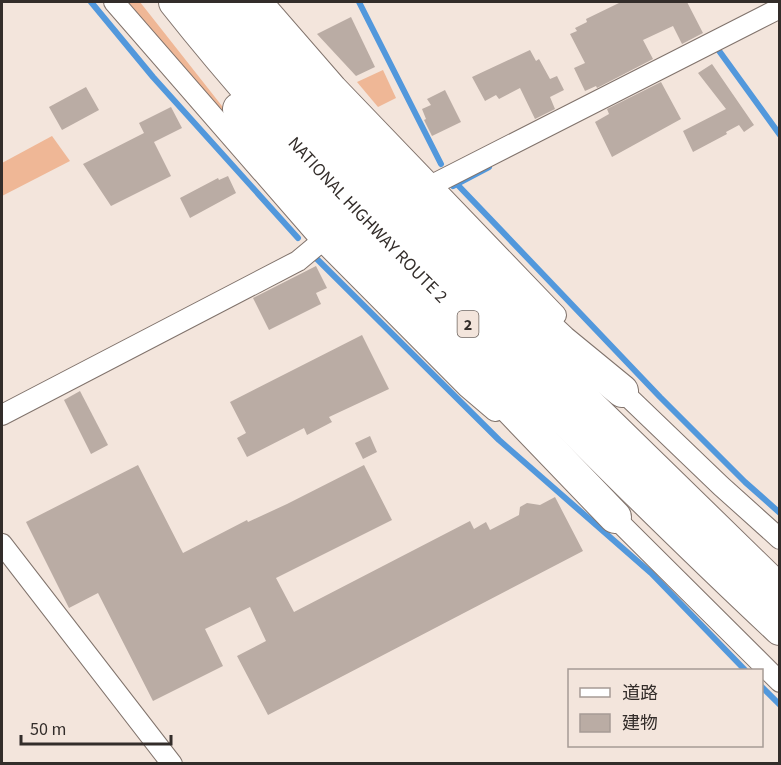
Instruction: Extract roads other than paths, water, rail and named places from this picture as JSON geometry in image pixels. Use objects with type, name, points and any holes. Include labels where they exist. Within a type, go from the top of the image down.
[{"type":"highway","name":"2","points":[[157,2],[205,67],[278,157],[469,365],[615,517]]},
{"type":"highway","name":"NATIONAL HIGHWAY ROUTE 2","points":[[175,2],[221,61],[389,245],[681,535],[780,629]]},
{"type":"highway","name":"NATIONAL HIGHWAY ROUTE 2","points":[[210,2],[241,44],[408,228],[780,591]]},
{"type":"highway","points":[[235,2],[343,122],[529,311],[622,391]]},
{"type":"street","points":[[114,2],[322,241],[468,388],[615,517],[658,547],[780,682]]},
{"type":"street","points":[[263,2],[336,86],[597,357],[622,391],[716,490],[780,539]]},
{"type":"street","points":[[432,185],[780,8]]},
{"type":"street","points":[[2,415],[298,261],[322,241]]},
{"type":"street","points":[[2,544],[172,764]]},
{"type":"waterway","points":[[91,2],[153,77],[298,238]]},
{"type":"waterway","points":[[359,2],[441,164]]},
{"type":"waterway","points":[[717,48],[780,135]]},
{"type":"waterway","points":[[453,186],[489,167]]},
{"type":"waterway","points":[[454,181],[660,397],[745,482],[780,513]]},
{"type":"waterway","points":[[314,256],[499,440],[651,573],[744,669]]},
{"type":"waterway","points":[[763,688],[780,705]]}]
